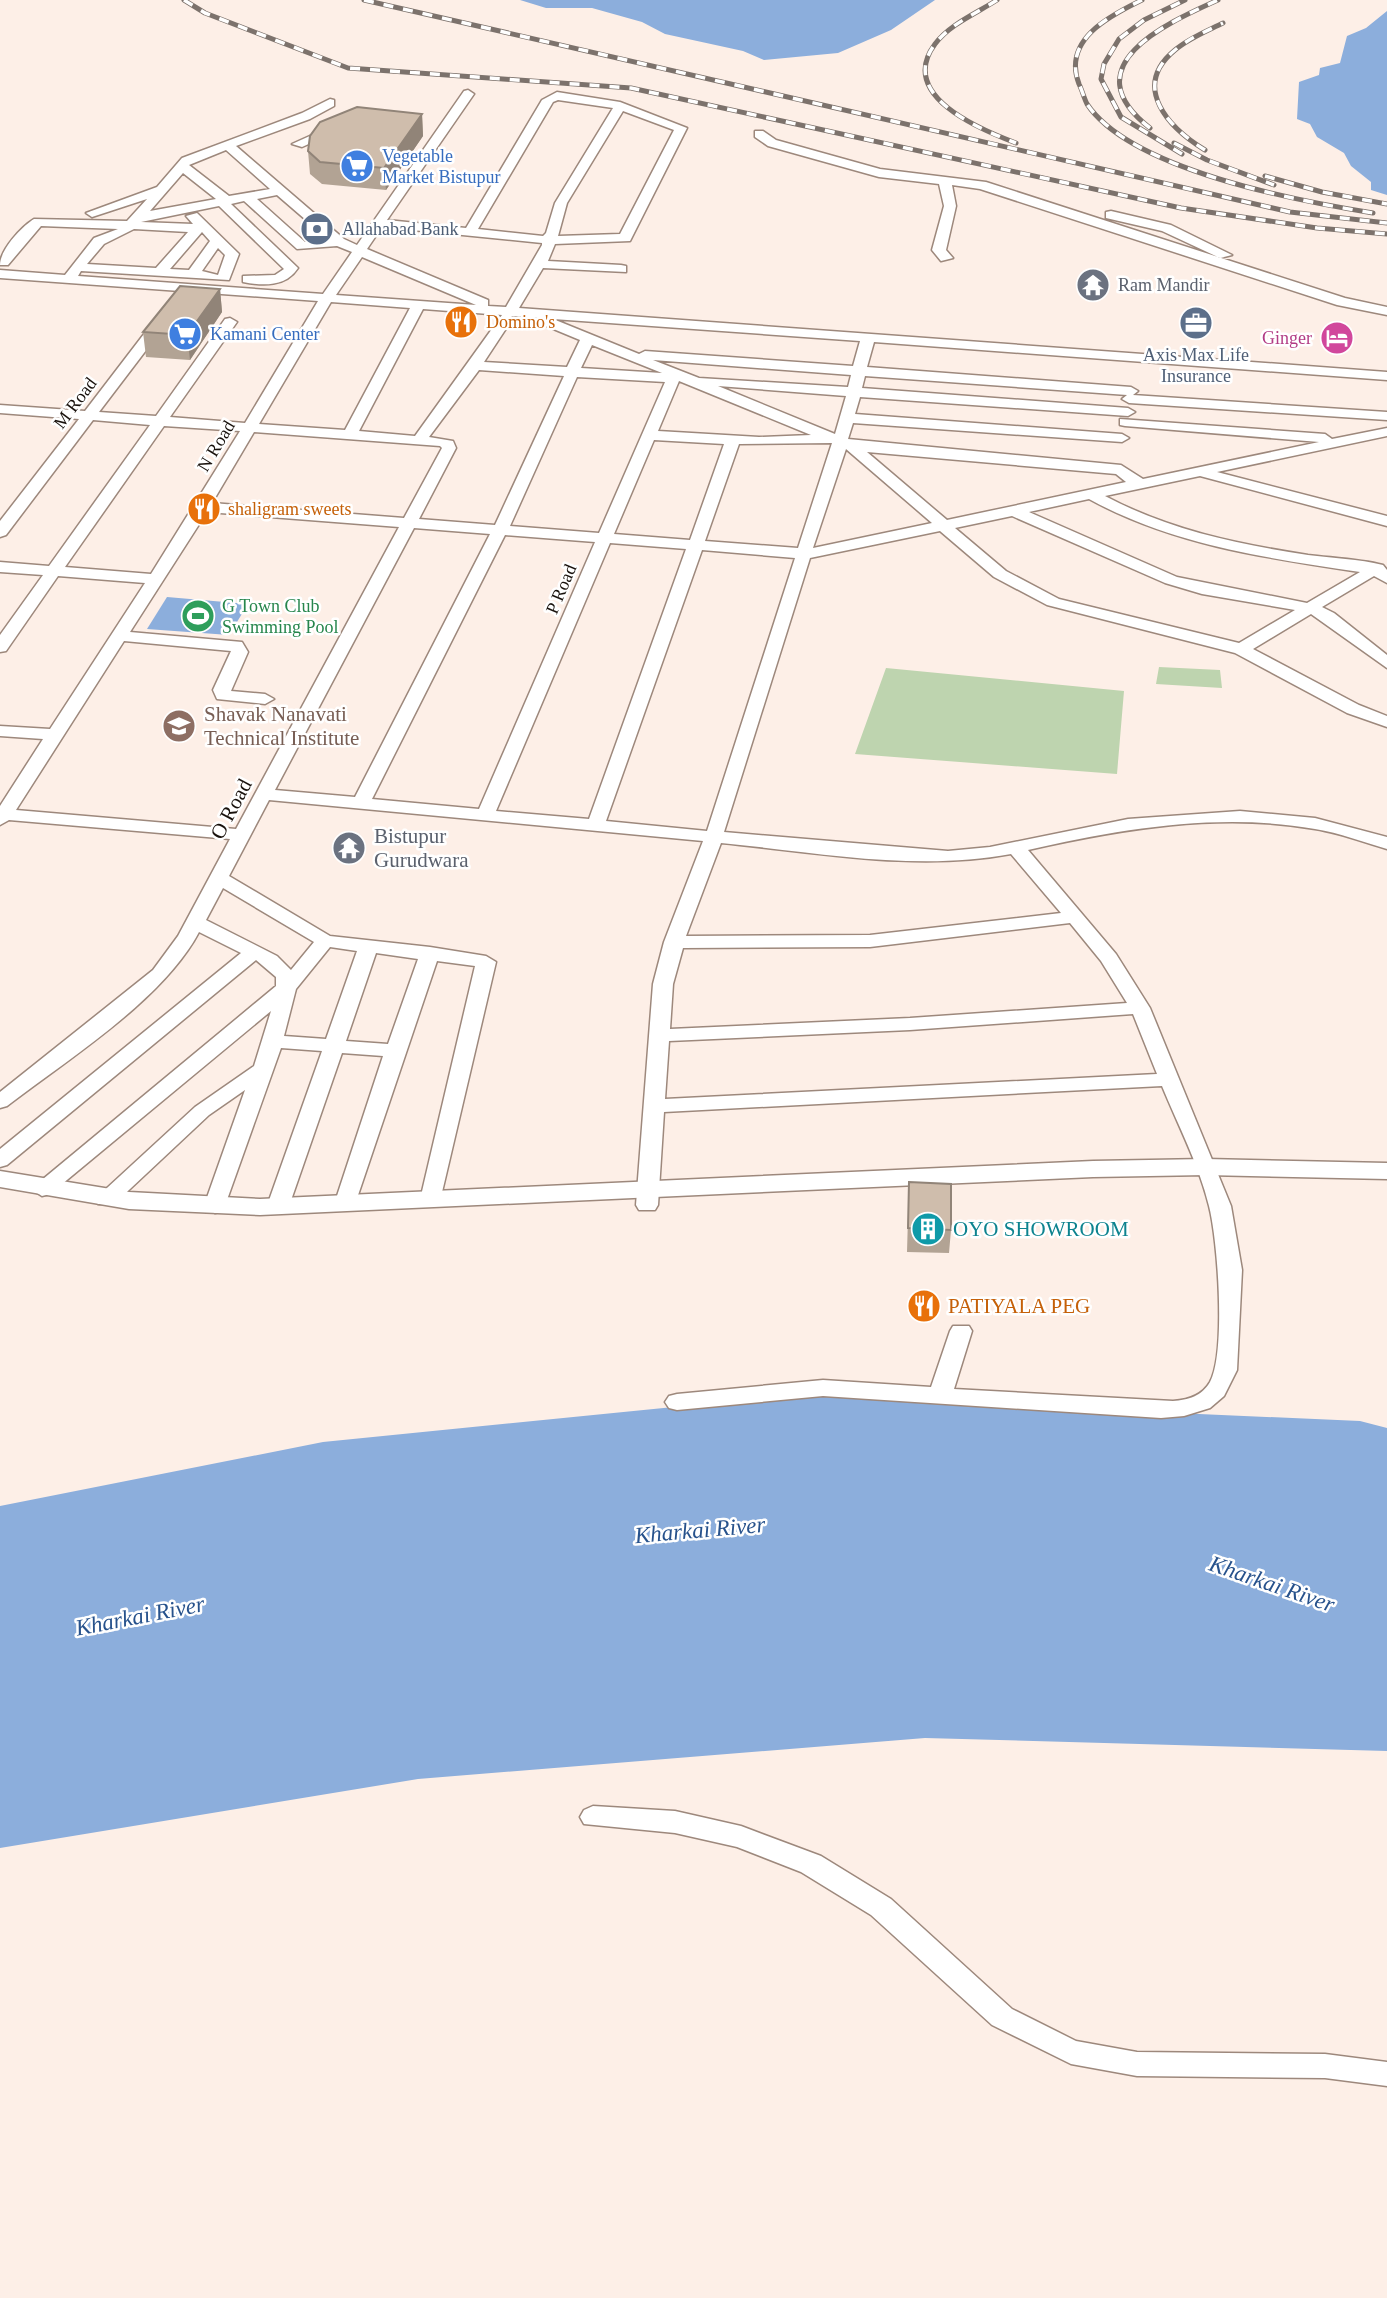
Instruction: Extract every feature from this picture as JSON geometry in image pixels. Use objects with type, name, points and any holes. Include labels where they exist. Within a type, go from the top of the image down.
[{"type":"main road","points":[[0,1179],[106,1199],[215,1206],[278,1206],[1039,1186],[1208,1175],[1387,1171]]},
{"type":"main road","points":[[1208,1175],[1387,1185]]},
{"type":"main road","points":[[0,1197],[82,1211],[163,1219],[258,1221],[647,1196]]},
{"type":"street","name":"N Road","points":[[2,817],[202,507],[324,301],[361,252],[443,121],[468,94]]},
{"type":"street","points":[[380,223],[471,230],[546,240],[619,240],[629,235],[681,128],[620,106],[557,96],[548,100],[471,230]]},
{"type":"street","points":[[67,279],[99,241],[137,219],[181,165],[194,157],[306,116],[330,103]]},
{"type":"street","points":[[546,240],[552,235],[561,203],[620,106]]},
{"type":"street","points":[[298,144],[351,124]]},
{"type":"street","points":[[1387,306],[1346,298],[1261,270],[1166,228],[967,176],[878,168],[759,134],[760,138],[772,143],[836,163],[898,177],[982,186],[1342,302],[1387,311]]},
{"type":"street","points":[[257,135],[318,146]]},
{"type":"street","points":[[227,145],[339,242],[505,313],[544,320],[867,340]]},
{"type":"street","points":[[1,266],[78,267],[275,279],[285,277],[291,268],[225,202],[181,165]]},
{"type":"street","points":[[945,180],[950,206],[939,250],[946,258]]},
{"type":"street","points":[[162,189],[232,254],[224,277]]},
{"type":"street","points":[[92,213],[162,189]]},
{"type":"street","points":[[46,221],[137,219],[279,191]]},
{"type":"street","points":[[247,197],[302,246],[339,242]]},
{"type":"street","points":[[1,266],[35,223],[73,213],[137,219],[153,226],[199,224]]},
{"type":"street","points":[[160,271],[199,224]]},
{"type":"street","points":[[0,240],[23,236],[109,236]]},
{"type":"street","points":[[193,274],[218,239]]},
{"type":"street","points":[[1,410],[419,440],[475,366],[505,313],[539,264],[549,245],[546,240]]},
{"type":"street","points":[[539,264],[621,269]]},
{"type":"street","points":[[1,266],[67,279],[324,301],[1387,378]]},
{"type":"street","points":[[0,282],[180,296],[324,301]]},
{"type":"street","name":"M Road","points":[[0,532],[180,296]]},
{"type":"street","points":[[350,435],[417,308]]},
{"type":"street","points":[[544,320],[680,379],[841,442],[1000,574],[1053,602],[1241,649],[1353,709],[1387,722]]},
{"type":"street","points":[[0,647],[230,323]]},
{"type":"street","points":[[361,803],[500,530],[588,338]]},
{"type":"street","points":[[647,1196],[663,984],[674,942],[714,836],[841,442],[867,340]]},
{"type":"street","points":[[625,354],[861,370],[1128,406],[1344,440]]},
{"type":"street","points":[[1138,360],[1122,438],[1121,470],[1126,477],[1145,485]]},
{"type":"street","points":[[475,366],[1128,406],[1387,416]]},
{"type":"street","name":"P Road","points":[[485,815],[649,435],[680,379]]},
{"type":"street","points":[[847,418],[1122,438]]},
{"type":"street","points":[[202,507],[804,554],[1204,473],[1387,432]]},
{"type":"street","points":[[649,435],[782,442],[841,442],[1121,470]]},
{"type":"street","name":"O Road","points":[[0,1102],[127,1004],[160,974],[195,922],[448,444],[419,440]]},
{"type":"street","points":[[596,825],[733,440]]},
{"type":"street","points":[[1204,473],[1387,521]]},
{"type":"street","points":[[1094,496],[1145,522],[1214,542],[1383,570]]},
{"type":"street","points":[[1016,512],[1171,580],[1202,589],[1310,608],[1328,616],[1387,663]]},
{"type":"street","points":[[0,567],[156,579]]},
{"type":"street","points":[[1241,649],[1310,608],[1383,570]]},
{"type":"street","points":[[120,636],[236,646],[240,652],[222,690],[223,695],[265,699]]},
{"type":"street","points":[[0,731],[55,735]]},
{"type":"street","points":[[265,794],[949,858],[989,855],[1089,831],[1158,820],[1237,817],[1315,823],[1387,843]]},
{"type":"street","points":[[2,817],[243,835]]},
{"type":"street","points":[[677,1402],[823,1388],[1161,1410],[1191,1409],[1210,1399],[1221,1385],[1226,1370],[1231,1270],[1220,1206],[1140,1007],[1109,958],[1017,849]]},
{"type":"street","points":[[220,878],[325,941],[486,962],[431,1200]]},
{"type":"street","points":[[674,942],[870,941],[1074,917]]},
{"type":"street","points":[[195,922],[280,967],[286,976],[286,988],[272,1041],[215,1206]]},
{"type":"street","points":[[42,1189],[286,988],[325,941]]},
{"type":"street","points":[[278,1206],[368,948]]},
{"type":"street","points":[[0,1160],[254,952]]},
{"type":"street","points":[[345,1205],[430,953]]},
{"type":"street","points":[[657,1036],[910,1024],[1140,1007]]},
{"type":"street","points":[[272,1041],[395,1051]]},
{"type":"street","points":[[106,1199],[202,1111],[263,1069]]},
{"type":"street","points":[[654,1106],[1170,1079]]},
{"type":"street","points":[[940,1395],[961,1331]]},
{"type":"street","points":[[593,1817],[676,1822],[741,1837],[811,1864],[881,1907],[1002,2017],[1071,2052],[1137,2064],[1221,2067],[1325,2066],[1387,2074]]},
{"type":"green space","points":[[1159,667],[1220,670],[1222,688],[1156,684]]},
{"type":"green space","points":[[886,668],[1124,691],[1117,774],[855,754]]},
{"type":"water","points":[[520,0],[935,0],[891,30],[838,53],[764,60],[743,51],[665,34],[642,22],[592,8],[546,8]]},
{"type":"water","points":[[1387,11],[1387,195],[1371,190],[1371,182],[1351,166],[1344,153],[1317,137],[1310,124],[1297,119],[1299,82],[1319,75],[1320,68],[1340,63],[1347,36],[1366,28]]},
{"type":"water","name":"G Town Club Swimming Pool","points":[[167,597],[248,604],[229,635],[147,629]]},
{"type":"water","name":"Kharkai River","points":[[823,1392],[1154,1412],[1360,1421],[1387,1428],[1387,1751],[925,1738],[418,1779],[0,1848],[0,1506],[323,1442]]},
{"type":"building","points":[[357,107],[422,114],[384,168],[320,162],[308,151],[310,136],[320,122]]},
{"type":"building","points":[[180,286],[220,289],[187,335],[143,332]]},
{"type":"building","points":[[909,1182],[951,1184],[951,1230],[908,1228]]},
{"type":"railway","points":[[184,0],[205,13],[348,68],[631,88],[1181,208],[1317,228],[1387,234]]},
{"type":"railway","points":[[364,0],[1290,212],[1387,223]]},
{"type":"railway","points":[[997,0],[941,37],[926,62],[926,79],[934,94],[947,107],[982,129],[1016,143]]},
{"type":"railway","points":[[1142,0],[1103,22],[1083,42],[1077,55],[1075,68],[1086,102],[1109,127],[1140,147],[1218,179],[1261,191],[1373,213]]},
{"type":"railway","points":[[1182,154],[1121,117],[1101,79],[1104,64],[1119,39],[1144,20],[1185,0]]},
{"type":"railway","points":[[1150,128],[1128,106],[1120,85],[1123,66],[1135,49],[1153,34],[1218,0]]},
{"type":"railway","points":[[1205,150],[1168,118],[1155,92],[1156,78],[1162,64],[1175,50],[1192,38],[1223,23]]},
{"type":"railway","points":[[1174,143],[1207,160],[1274,185]]},
{"type":"railway","points":[[1265,176],[1322,192],[1387,204]]},
{"type":"place","name":"Vegetable Market Bistupur","points":[[357,166]]},
{"type":"place","name":"Allahabad Bank","points":[[317,229]]},
{"type":"place","name":"Ram Mandir","points":[[1093,285]]},
{"type":"place","name":"Domino's","points":[[461,322]]},
{"type":"place","name":"Axis Max Life Insurance","points":[[1196,323]]},
{"type":"place","name":"Kamani Center","points":[[185,334]]},
{"type":"place","name":"Ginger","points":[[1337,338]]},
{"type":"place","name":"shaligram sweets","points":[[204,509]]},
{"type":"place","name":"G Town Club Swimming Pool","points":[[198,616]]},
{"type":"place","name":"Shavak Nanavati Technical Institute","points":[[179,726]]},
{"type":"place","name":"Bistupur Gurudwara","points":[[349,848]]},
{"type":"place","name":"OYO SHOWROOM","points":[[928,1229]]},
{"type":"place","name":"PATIYALA PEG","points":[[924,1306]]}]
